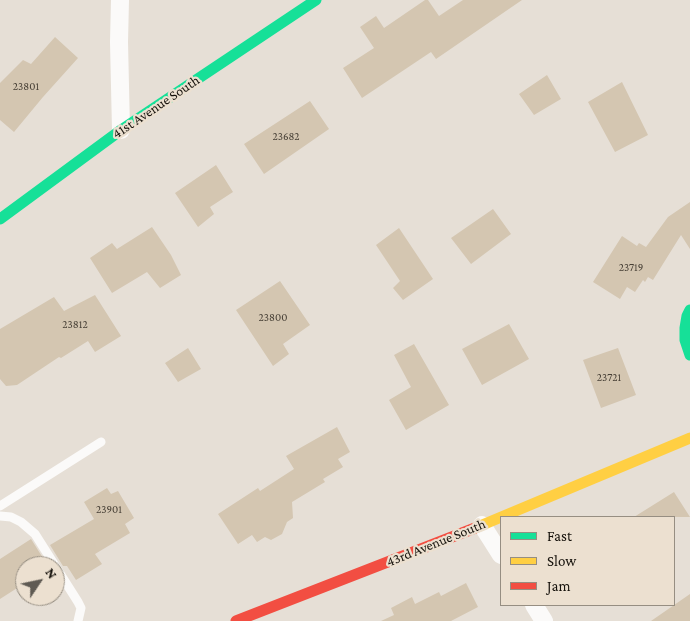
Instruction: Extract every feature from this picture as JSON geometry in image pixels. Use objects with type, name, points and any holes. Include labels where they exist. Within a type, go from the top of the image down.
[{"type":"street","points":[[120,0],[121,130]]},
{"type":"street","name":"41st Avenue South","points":[[0,219],[121,130],[316,0]]},
{"type":"street","points":[[690,310],[685,328],[685,340],[690,354]]},
{"type":"street","name":"43rd Avenue South","points":[[501,516],[690,438]]},
{"type":"street","name":"43rd Avenue South","points":[[236,621],[500,517]]},
{"type":"street","points":[[482,524],[500,553]]},
{"type":"street","points":[[535,606],[544,621]]},
{"type":"lane","points":[[0,506],[101,442]]},
{"type":"lane","points":[[0,516],[11,517],[21,522],[35,534],[81,608],[78,621]]},
{"type":"building","points":[[425,0],[428,0],[439,16],[463,0],[522,0],[436,59],[431,52],[362,98],[343,68],[374,48],[360,27],[376,16],[384,28]]},
{"type":"building","points":[[55,37],[78,58],[14,132],[0,120],[0,83],[23,60],[31,64]]},
{"type":"building","points":[[547,75],[561,99],[534,115],[519,94]]},
{"type":"building","points":[[622,82],[648,135],[615,152],[588,102]]},
{"type":"building","points":[[310,101],[329,129],[264,174],[244,144]]},
{"type":"building","points":[[216,165],[233,192],[210,207],[214,214],[198,227],[175,193]]},
{"type":"building","points":[[690,202],[690,249],[681,235],[653,280],[648,277],[645,282],[643,280],[635,292],[627,287],[620,299],[593,282],[622,236],[637,246],[639,243],[646,247],[668,217]]},
{"type":"building","points":[[493,209],[511,234],[471,264],[451,238]]},
{"type":"building","points":[[152,227],[171,255],[181,275],[160,288],[147,272],[112,293],[90,258],[112,243],[117,249]]},
{"type":"building","points":[[399,228],[433,279],[403,300],[393,288],[400,281],[376,245]]},
{"type":"building","points":[[280,281],[310,325],[283,344],[289,354],[273,366],[236,310]]},
{"type":"building","points":[[95,295],[121,336],[95,352],[88,341],[61,358],[59,357],[17,385],[6,386],[0,379],[0,329],[54,297],[64,311]]},
{"type":"building","points":[[509,324],[529,359],[482,385],[462,349]]},
{"type":"building","points":[[414,344],[449,405],[406,430],[389,400],[411,387],[394,355]]},
{"type":"building","points":[[188,348],[201,369],[178,382],[165,363]]},
{"type":"building","points":[[618,348],[636,395],[601,408],[583,360]]},
{"type":"building","points":[[337,427],[350,452],[338,459],[343,467],[323,479],[325,482],[292,502],[293,518],[287,522],[282,534],[271,540],[265,537],[257,542],[252,535],[238,544],[218,514],[258,488],[260,491],[294,469],[286,456]]},
{"type":"building","points":[[107,488],[111,494],[118,491],[134,518],[125,524],[130,533],[95,554],[102,564],[76,580],[67,566],[65,566],[65,556],[57,556],[50,545],[94,519],[84,502]]},
{"type":"building","points":[[674,492],[690,517],[675,516],[636,516]]},
{"type":"building","points":[[31,539],[42,556],[15,556],[15,589],[0,599],[0,559]]},
{"type":"building","points":[[466,583],[478,607],[451,621],[381,621],[394,615],[391,608],[412,597],[415,604],[439,592],[441,596]]},
{"type":"building","points":[[690,594],[690,621],[651,621],[675,606]]},
{"type":"traffic: fast","points":[[0,219],[121,130],[316,0]]},
{"type":"traffic: fast","points":[[690,310],[685,328],[685,340],[690,355]]},
{"type":"traffic: slow","points":[[504,516],[690,438]]},
{"type":"traffic: slow","points":[[475,528],[500,518]]},
{"type":"traffic: jam","points":[[236,621],[475,528]]}]
